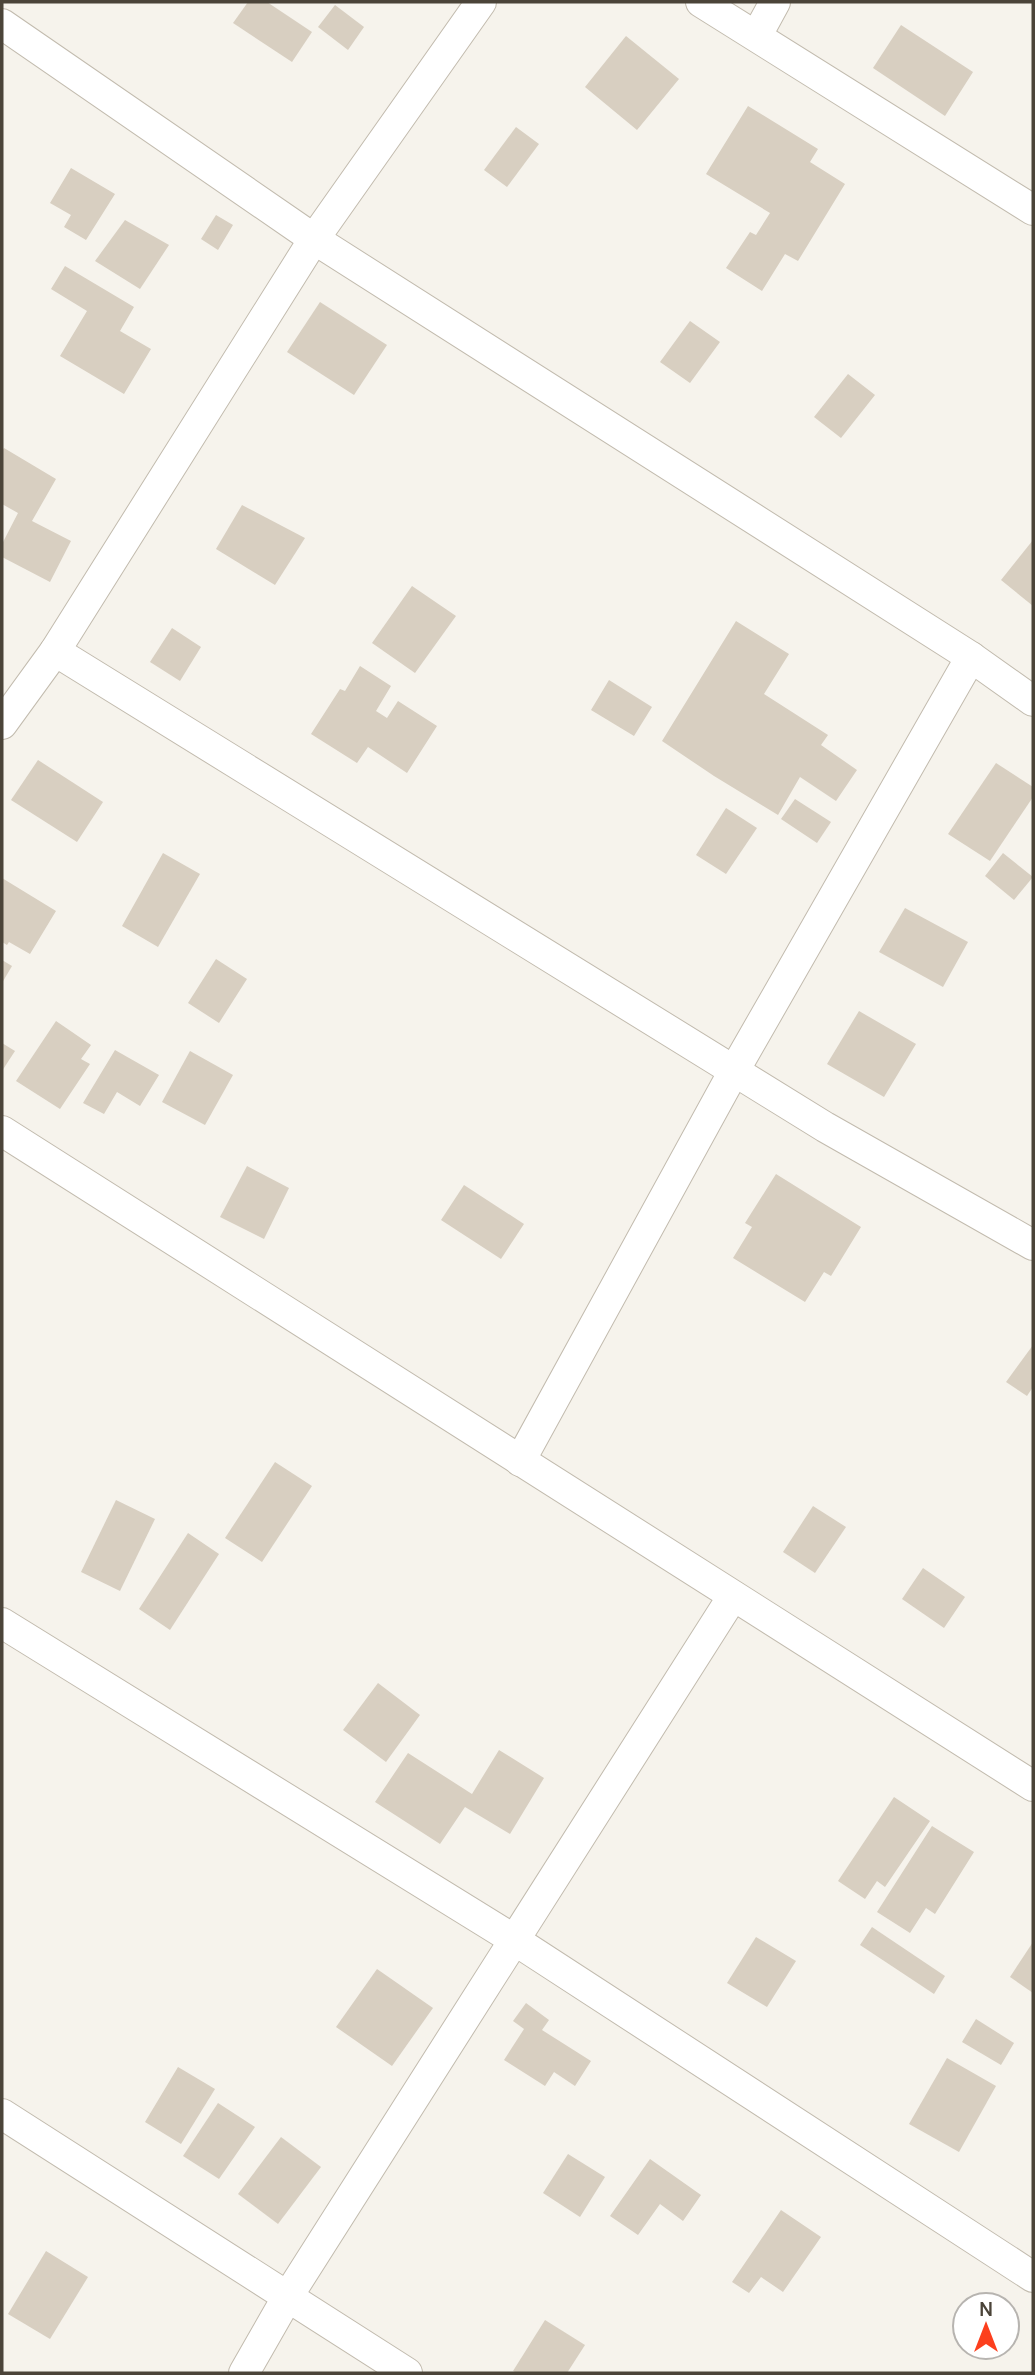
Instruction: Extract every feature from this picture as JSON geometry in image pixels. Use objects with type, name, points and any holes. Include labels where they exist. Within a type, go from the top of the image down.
[{"type":"street","points":[[5,713],[55,651],[314,239],[481,2]]},
{"type":"street","points":[[701,2],[1033,210]]},
{"type":"street","points":[[757,35],[775,2]]},
{"type":"street","points":[[2,24],[314,239],[971,657],[1033,701]]},
{"type":"street","points":[[55,651],[825,1127],[1033,1245]]},
{"type":"street","points":[[520,1461],[734,1071],[971,657]]},
{"type":"street","points":[[2,1131],[1033,1786]]},
{"type":"street","points":[[244,2373],[288,2296],[733,1596]]},
{"type":"street","points":[[2,1623],[513,1939],[1033,2277]]},
{"type":"street","points":[[2,2114],[407,2373]]},
{"type":"building","points":[[248,2],[267,2],[312,32],[292,62],[233,23]]},
{"type":"building","points":[[335,5],[364,27],[348,50],[318,27]]},
{"type":"building","points":[[901,25],[973,72],[945,116],[873,68]]},
{"type":"building","points":[[626,36],[679,79],[637,130],[585,87]]},
{"type":"building","points":[[748,106],[818,149],[810,162],[845,184],[798,261],[785,254],[762,291],[726,268],[750,232],[756,235],[770,213],[706,174]]},
{"type":"building","points":[[516,127],[539,144],[507,187],[484,170]]},
{"type":"building","points":[[71,168],[115,194],[86,240],[64,227],[71,215],[50,203]]},
{"type":"building","points":[[216,215],[233,225],[218,250],[201,239]]},
{"type":"building","points":[[125,220],[169,245],[140,289],[95,261]]},
{"type":"building","points":[[65,266],[134,307],[120,331],[151,349],[124,394],[60,356],[87,311],[51,289]]},
{"type":"building","points":[[320,302],[387,345],[354,395],[287,352]]},
{"type":"building","points":[[690,321],[720,342],[690,383],[660,362]]},
{"type":"building","points":[[848,374],[875,395],[841,438],[814,417]]},
{"type":"building","points":[[4,448],[56,479],[32,521],[71,541],[50,582],[2,557],[2,544],[18,513],[2,504]]},
{"type":"building","points":[[242,505],[305,538],[275,585],[216,549]]},
{"type":"building","points":[[1033,540],[1033,606],[1001,580]]},
{"type":"building","points":[[412,586],[456,616],[415,673],[372,643]]},
{"type":"building","points":[[736,621],[789,654],[764,694],[828,735],[821,745],[857,770],[836,801],[800,777],[778,815],[662,741]]},
{"type":"building","points":[[172,628],[201,647],[180,681],[150,662]]},
{"type":"building","points":[[360,666],[391,686],[376,711],[387,718],[398,701],[437,726],[407,773],[368,747],[357,763],[311,734],[340,689],[345,691]]},
{"type":"building","points":[[609,680],[652,707],[634,736],[591,710]]},
{"type":"building","points":[[38,760],[103,802],[77,842],[11,800]]},
{"type":"building","points":[[996,763],[1033,787],[1033,797],[990,861],[948,834]]},
{"type":"building","points":[[795,799],[831,822],[817,843],[781,819]]},
{"type":"building","points":[[726,808],[757,828],[726,874],[696,855]]},
{"type":"building","points":[[163,853],[200,874],[158,947],[122,926]]},
{"type":"building","points":[[1003,853],[1033,877],[1014,900],[985,876]]},
{"type":"building","points":[[2,878],[56,911],[30,954],[9,942],[7,945],[2,942]]},
{"type":"building","points":[[905,908],[968,942],[943,987],[879,952]]},
{"type":"building","points":[[216,959],[247,979],[219,1023],[188,1003]]},
{"type":"building","points":[[2,960],[12,966],[2,983]]},
{"type":"building","points":[[859,1011],[916,1044],[884,1097],[827,1064]]},
{"type":"building","points":[[56,1021],[91,1045],[81,1059],[90,1064],[60,1109],[16,1081]]},
{"type":"building","points":[[2,1043],[15,1051],[2,1071]]},
{"type":"building","points":[[115,1050],[159,1075],[140,1106],[117,1092],[104,1114],[83,1103]]},
{"type":"building","points":[[190,1051],[233,1075],[205,1125],[162,1102]]},
{"type":"building","points":[[247,1166],[289,1188],[264,1239],[220,1217]]},
{"type":"building","points":[[776,1174],[861,1227],[831,1276],[824,1272],[805,1302],[733,1258],[752,1227],[745,1223]]},
{"type":"building","points":[[464,1185],[524,1224],[501,1259],[441,1220]]},
{"type":"building","points":[[1033,1345],[1033,1387],[1027,1396],[1006,1382]]},
{"type":"building","points":[[275,1462],[312,1486],[262,1562],[225,1538]]},
{"type":"building","points":[[116,1500],[155,1519],[120,1591],[81,1572]]},
{"type":"building","points":[[813,1506],[846,1527],[815,1573],[783,1552]]},
{"type":"building","points":[[188,1533],[219,1554],[170,1630],[139,1609]]},
{"type":"building","points":[[923,1568],[965,1597],[944,1628],[902,1599]]},
{"type":"building","points":[[378,1683],[420,1715],[386,1762],[343,1730]]},
{"type":"building","points":[[499,1750],[544,1778],[510,1834],[465,1807],[440,1844],[375,1802],[408,1753],[472,1794]]},
{"type":"building","points":[[894,1797],[930,1821],[885,1887],[877,1881],[865,1899],[838,1881]]},
{"type":"building","points":[[932,1826],[974,1852],[935,1914],[926,1908],[910,1933],[877,1912]]},
{"type":"building","points":[[872,1927],[945,1976],[934,1994],[860,1945]]},
{"type":"building","points":[[756,1937],[796,1961],[767,2007],[727,1983]]},
{"type":"building","points":[[1033,1942],[1033,1993],[1010,1977]]},
{"type":"building","points":[[377,1969],[433,2008],[392,2066],[336,2027]]},
{"type":"building","points":[[526,2003],[549,2020],[542,2030],[591,2061],[575,2086],[554,2072],[545,2086],[504,2060],[524,2029],[513,2021]]},
{"type":"building","points":[[976,2019],[1014,2043],[1001,2065],[962,2042]]},
{"type":"building","points":[[947,2058],[996,2086],[959,2152],[909,2124]]},
{"type":"building","points":[[178,2067],[215,2089],[181,2144],[145,2122]]},
{"type":"building","points":[[218,2103],[255,2127],[219,2179],[183,2156]]},
{"type":"building","points":[[281,2137],[321,2167],[278,2224],[238,2194]]},
{"type":"building","points":[[568,2154],[605,2177],[580,2217],[543,2193]]},
{"type":"building","points":[[650,2159],[701,2195],[683,2221],[660,2204],[638,2235],[610,2216]]},
{"type":"building","points":[[781,2210],[821,2237],[783,2292],[761,2277],[749,2293],[732,2282]]},
{"type":"building","points":[[46,2251],[88,2277],[50,2339],[8,2314]]},
{"type":"building","points":[[545,2320],[585,2345],[567,2373],[513,2371]]}]
